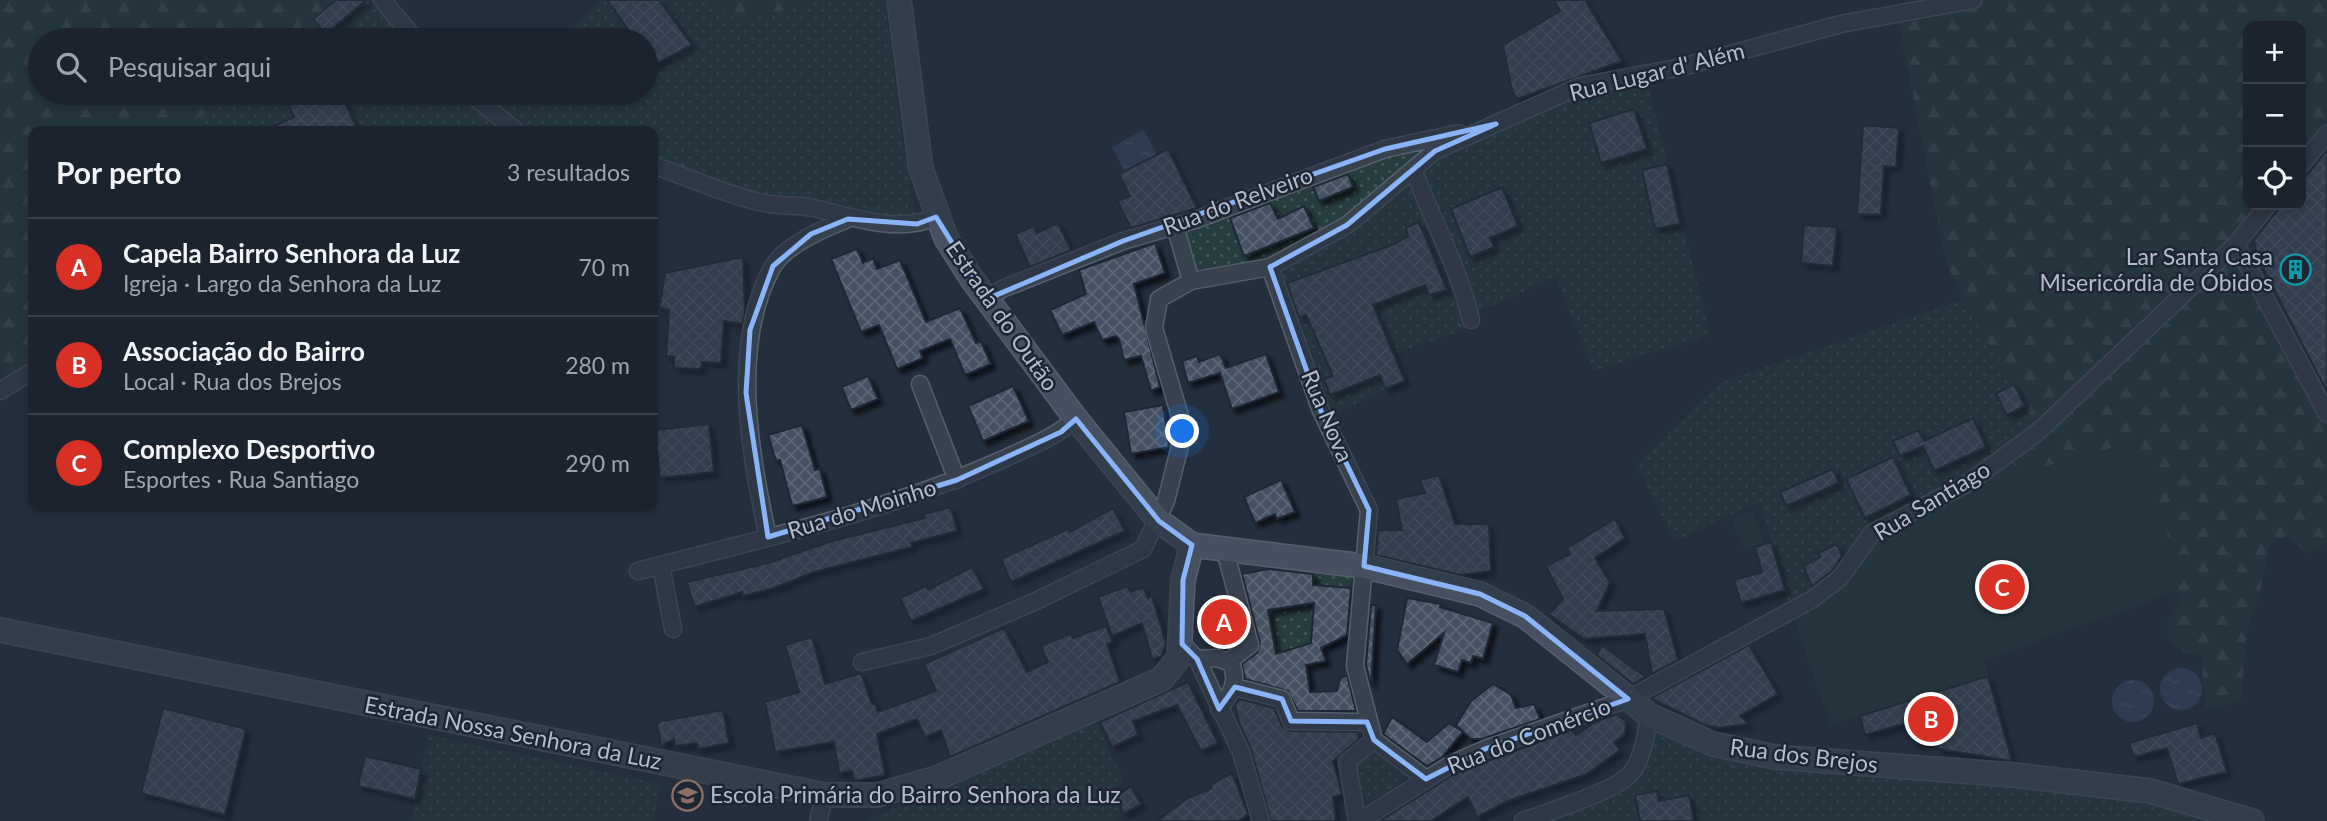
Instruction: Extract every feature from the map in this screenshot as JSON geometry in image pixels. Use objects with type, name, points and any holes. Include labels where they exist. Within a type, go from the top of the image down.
[{"type":"street","points":[[382,0],[406,28]]},
{"type":"street","name":"Estrada do Outão","points":[[899,0],[916,141],[936,217],[946,238],[987,299],[1076,419],[1159,521],[1192,545]]},
{"type":"street","name":"Rua Lugar d' Além","points":[[1159,521],[1184,430],[1154,328],[1159,299],[1191,281],[1270,267],[1347,225],[1435,151],[1580,86],[1682,67],[1841,24],[1973,0]]},
{"type":"street","points":[[485,105],[510,126]]},
{"type":"street","name":"Rua do Relveiro","points":[[987,299],[1002,289],[1123,241],[1175,226],[1385,149],[1496,124]]},
{"type":"street","points":[[2306,159],[2327,134]]},
{"type":"street","points":[[658,166],[757,202],[813,208],[848,219],[917,224],[936,217]]},
{"type":"street","points":[[1413,169],[1434,225],[1465,293],[1471,320]]},
{"type":"street","name":"Rua Santiago","points":[[1628,699],[1811,600],[1840,578],[1872,533],[1970,482],[2039,432],[2236,244],[2264,210]]},
{"type":"street","points":[[768,537],[760,501],[746,393],[750,330],[772,266],[811,234],[848,219]]},
{"type":"street","points":[[1175,226],[1191,281]]},
{"type":"street","points":[[2236,244],[2327,414]]},
{"type":"street","name":"Rua Nova","points":[[1270,267],[1321,411],[1369,510],[1355,666],[1367,722],[1374,740]]},
{"type":"street","points":[[0,391],[28,374]]},
{"type":"street","points":[[920,384],[957,480]]},
{"type":"street","name":"Rua do Moinho","points":[[638,571],[768,537],[957,480],[1061,432],[1076,419]]},
{"type":"street","points":[[862,662],[931,646],[1036,601],[1143,549],[1159,521]]},
{"type":"street","points":[[1192,545],[1183,580],[1189,651],[1241,752],[1261,821]]},
{"type":"street","name":"Rua dos Brejos","points":[[1192,545],[1363,566],[1480,594],[1525,616],[1649,715],[1713,744],[1775,757],[2014,775],[2150,791],[2252,821]]},
{"type":"street","points":[[1225,550],[1250,645],[1228,662]]},
{"type":"street","points":[[660,565],[673,629]]},
{"type":"street","name":"Estrada Nossa Senhora da Luz","points":[[0,630],[825,795],[878,795],[937,778],[1162,679],[1179,657],[1189,651]]},
{"type":"street","points":[[1189,651],[1228,662],[1235,674],[1235,687],[1219,709]]},
{"type":"street","points":[[1235,687],[1282,699],[1291,721],[1367,722]]},
{"type":"street","name":"Rua do Comércio","points":[[1359,821],[1426,779],[1485,749],[1628,699]]},
{"type":"street","points":[[1523,821],[1576,802],[1628,776],[1640,755],[1649,715]]},
{"type":"street","points":[[1359,821],[1347,762],[1374,740],[1426,779]]},
{"type":"street","points":[[818,821],[825,795]]},
{"type":"highlighted area","points":[[1496,124],[1435,151],[1347,225],[1270,267],[1321,411],[1369,510],[1364,566],[1480,594],[1525,616],[1628,699],[1485,749],[1426,779],[1374,740],[1367,722],[1291,721],[1282,699],[1235,687],[1219,709],[1197,659],[1182,644],[1183,580],[1192,545],[1159,521],[1076,419],[1061,432],[957,480],[768,537],[746,393],[750,330],[773,266],[811,234],[848,219],[917,224],[936,217],[987,299],[1123,241],[1385,149]]},
{"type":"green space","points":[[0,0],[336,0],[302,28],[28,28],[28,105],[215,105],[192,126],[145,123],[145,126],[28,126],[28,374],[8,386],[0,365]]},
{"type":"green space","points":[[336,0],[382,0],[406,28],[302,28]]},
{"type":"green space","points":[[601,0],[711,0],[739,21],[823,0],[885,0],[900,126],[916,220],[757,202],[658,167],[658,126],[192,126],[215,105],[483,105],[487,109],[491,105],[658,105],[658,28],[572,28]]},
{"type":"green space","points":[[711,0],[823,0],[739,21]]},
{"type":"green space","points":[[1973,0],[2327,0],[2327,134],[2306,159],[2306,21],[2243,21],[2243,210],[2264,210],[2236,244],[2327,415],[2327,543],[2307,554],[2287,536],[2269,544],[2258,601],[2247,628],[2241,701],[2206,708],[2201,655],[2183,652],[2168,637],[2167,621],[2181,599],[2174,582],[2066,461],[2021,473],[2006,456],[2039,431],[1963,299],[1946,262],[1897,14]]},
{"type":"green space","points":[[1645,74],[1710,335],[1594,371],[1556,277],[1480,311],[1461,331],[1395,353],[1405,381],[1325,419],[1270,267],[1191,281],[1175,226],[1235,202],[1461,132],[1580,86]]},
{"type":"green space","points":[[145,123],[172,126],[145,126]]},
{"type":"green space","points":[[1963,299],[2039,431],[1840,578],[1789,604],[1760,502],[1675,541],[1636,465],[1720,383]]},
{"type":"green space","points":[[2139,440],[2163,513],[2178,591],[1984,660],[1988,676],[1831,725],[1789,604],[1811,600],[1872,533],[2006,456],[2021,473]]},
{"type":"green space","points":[[1752,511],[1764,543],[1744,551],[1732,519]]},
{"type":"green space","points":[[1352,565],[1351,588],[1334,587],[1310,652],[1298,658],[1297,647],[1277,654],[1264,593],[1313,602],[1312,568]]},
{"type":"green space","points":[[1095,718],[1123,781],[1113,789],[1121,814],[1115,821],[865,821]]},
{"type":"green space","points":[[1655,732],[2149,797],[2238,821],[1523,821],[1576,802],[1646,756]]},
{"type":"green space","points":[[428,735],[661,784],[653,821],[411,821]]},
{"type":"green space","points":[[1379,750],[1407,774],[1402,782],[1370,802],[1363,796],[1354,766]]},
{"type":"water","points":[[1144,130],[1157,155],[1125,172],[1112,147]]},
{"type":"water","points":[[2181,668],[2196,674],[2202,689],[2196,704],[2181,710],[2166,704],[2160,689],[2166,674]]},
{"type":"water","points":[[2133,680],[2148,686],[2154,701],[2148,716],[2133,722],[2118,716],[2112,701],[2118,686]]},
{"type":"building","points":[[336,0],[366,0],[333,28],[321,28],[313,19]]},
{"type":"building","points":[[607,0],[659,0],[692,45],[658,63],[658,28],[627,28]]},
{"type":"building","points":[[1554,0],[1585,0],[1622,61],[1517,99],[1512,91],[1503,45],[1560,11]]},
{"type":"building","points":[[289,105],[346,105],[356,126],[274,126],[294,117]]},
{"type":"building","points":[[1634,109],[1647,149],[1601,163],[1589,123]]},
{"type":"building","points":[[1863,125],[1899,128],[1896,167],[1884,166],[1881,215],[1857,214]]},
{"type":"building","points":[[1168,149],[1197,208],[1131,228],[1117,201],[1130,196],[1119,174]]},
{"type":"building","name":"Lar Santa Casa Misericórdia de Óbidos","points":[[2327,150],[2327,392],[2257,256],[2254,240],[2278,210],[2306,210],[2306,176]]},
{"type":"building","points":[[1667,164],[1680,224],[1655,229],[1642,170]]},
{"type":"building","points":[[1348,174],[1353,187],[1319,201],[1313,187]]},
{"type":"building","points":[[1502,187],[1518,226],[1490,238],[1494,247],[1470,257],[1451,209]]},
{"type":"building","points":[[1270,203],[1278,219],[1304,206],[1314,228],[1244,256],[1230,218]]},
{"type":"building","points":[[1419,222],[1447,290],[1429,295],[1425,285],[1373,305],[1405,381],[1385,389],[1380,375],[1330,395],[1324,379],[1333,376],[1306,315],[1299,318],[1287,283],[1392,245],[1408,236],[1406,228]]},
{"type":"building","points":[[1058,223],[1071,250],[1030,267],[1015,234],[1034,226],[1037,233]]},
{"type":"building","points":[[1804,225],[1837,227],[1833,266],[1801,263]]},
{"type":"building","points":[[1155,243],[1165,273],[1134,284],[1160,387],[1151,391],[1141,356],[1124,360],[1119,339],[1116,336],[1102,340],[1094,322],[1062,335],[1050,310],[1086,294],[1079,270]]},
{"type":"building","points":[[857,249],[863,263],[873,258],[877,269],[900,260],[926,322],[960,308],[976,343],[981,341],[991,364],[965,375],[950,339],[920,351],[923,358],[897,369],[879,325],[861,332],[831,259]]},
{"type":"building","points":[[743,257],[745,313],[742,324],[724,321],[721,363],[702,362],[701,369],[674,368],[674,357],[666,356],[669,310],[659,308],[665,273]]},
{"type":"building","points":[[1220,354],[1226,368],[1266,354],[1279,392],[1232,409],[1220,373],[1188,383],[1182,361],[1197,356],[1199,362]]},
{"type":"building","points":[[868,376],[878,399],[851,410],[842,387]]},
{"type":"building","points":[[2014,384],[2025,406],[2007,415],[1996,394]]},
{"type":"building","points":[[1013,386],[1029,421],[983,441],[968,406]]},
{"type":"building","points":[[1163,405],[1169,447],[1131,454],[1124,412]]},
{"type":"building","points":[[1973,418],[1986,447],[1934,471],[1923,446],[1900,456],[1893,441],[1918,430],[1924,441]]},
{"type":"building","points":[[709,424],[714,472],[660,478],[658,430]]},
{"type":"building","points":[[802,425],[815,470],[820,469],[827,497],[792,506],[780,460],[776,461],[768,435]]},
{"type":"building","points":[[1893,457],[1911,495],[1865,518],[1846,479]]},
{"type":"building","points":[[1833,469],[1839,483],[1786,506],[1780,492]]},
{"type":"building","points":[[1439,475],[1455,524],[1489,524],[1491,571],[1461,575],[1376,555],[1378,530],[1402,530],[1396,499],[1425,493],[1420,480]]},
{"type":"building","points":[[1281,480],[1295,512],[1277,519],[1275,514],[1255,523],[1244,497]]},
{"type":"building","points":[[951,507],[957,531],[911,543],[912,547],[814,572],[774,588],[743,596],[742,592],[694,607],[687,582],[768,563],[832,541],[925,518],[924,514]]},
{"type":"building","points":[[1113,508],[1125,531],[1011,582],[1001,559],[1068,529],[1070,532]]},
{"type":"building","points":[[1615,519],[1625,538],[1595,558],[1610,582],[1597,611],[1664,609],[1678,660],[1652,674],[1645,634],[1584,639],[1549,614],[1563,599],[1546,566],[1570,554],[1567,548]]},
{"type":"building","points":[[1771,542],[1785,590],[1741,603],[1734,580],[1762,572],[1755,547]]},
{"type":"building","points":[[1837,544],[1842,556],[1832,571],[1812,586],[1803,566],[1820,557],[1818,553]]},
{"type":"building","points":[[972,567],[984,589],[911,621],[900,598],[926,586],[928,590]]},
{"type":"building","points":[[1269,569],[1313,574],[1313,585],[1351,588],[1347,635],[1321,648],[1326,661],[1306,665],[1310,692],[1337,691],[1340,678],[1347,675],[1356,711],[1298,711],[1288,691],[1245,679],[1242,664],[1257,653],[1260,643],[1242,574]],"holes":[[[1314,603],[1311,643],[1276,654],[1268,610]]]},
{"type":"building","points":[[1128,586],[1130,592],[1143,587],[1148,598],[1152,596],[1166,643],[1162,656],[1152,659],[1142,623],[1112,636],[1098,597]]},
{"type":"building","points":[[1226,596],[1238,641],[1226,650],[1217,648],[1204,603]]},
{"type":"building","points":[[1407,598],[1441,604],[1440,607],[1493,623],[1483,659],[1473,656],[1471,663],[1462,660],[1458,672],[1434,665],[1444,633],[1407,664],[1397,650]]},
{"type":"building","points":[[1371,605],[1376,605],[1371,685],[1366,665]]},
{"type":"building","points":[[1106,626],[1113,642],[1107,644],[1120,682],[950,757],[941,730],[925,737],[917,719],[877,734],[885,775],[854,781],[852,771],[839,773],[834,742],[775,752],[765,702],[799,692],[785,645],[812,637],[825,684],[861,673],[872,704],[875,704],[878,712],[936,691],[924,664],[1004,628],[1027,672],[1048,662],[1041,646],[1070,634],[1073,638]]},
{"type":"building","points":[[1602,645],[1646,677],[1633,684],[1597,655]]},
{"type":"building","points":[[1749,645],[1778,694],[1740,716],[1749,724],[1718,728],[1705,725],[1651,698]]},
{"type":"building","points":[[1988,676],[2012,761],[1938,749],[1934,738],[1916,744],[1910,722],[1865,735],[1860,716]]},
{"type":"building","points":[[1188,682],[1218,743],[1201,751],[1177,705],[1133,721],[1138,735],[1112,747],[1100,722]]},
{"type":"building","points":[[1493,684],[1511,695],[1516,708],[1534,704],[1540,719],[1482,739],[1471,739],[1456,725],[1471,701]]},
{"type":"building","points":[[1239,699],[1274,708],[1282,726],[1290,731],[1358,732],[1359,739],[1333,761],[1342,794],[1333,797],[1336,821],[1271,821],[1251,749],[1240,725],[1235,705]]},
{"type":"building","points":[[163,708],[246,729],[225,815],[141,793]]},
{"type":"building","points":[[723,710],[729,743],[698,749],[697,743],[675,746],[674,739],[661,746],[657,722]]},
{"type":"building","points":[[1617,714],[1626,722],[1625,734],[1614,743],[1620,750],[1587,774],[1508,801],[1477,817],[1468,797],[1431,821],[1380,821],[1456,773],[1571,730],[1576,735],[1595,722]]},
{"type":"building","points":[[1392,717],[1427,742],[1449,723],[1463,732],[1442,757],[1427,766],[1383,734]]},
{"type":"building","points":[[2197,723],[2201,738],[2215,733],[2227,772],[2178,784],[2167,748],[2134,757],[2129,743]]},
{"type":"building","points":[[365,756],[421,769],[415,799],[358,786]]},
{"type":"building","points":[[1232,773],[1248,814],[1238,821],[1157,821],[1188,798],[1212,788],[1210,785]]},
{"type":"building","points":[[1131,786],[1141,804],[1123,814],[1117,797]]},
{"type":"building","points":[[1657,791],[1659,801],[1689,795],[1694,821],[1640,821],[1635,795]]},
{"type":"place","name":"Lar Santa Casa Misericórdia de Óbidos","points":[[2296,270]]},
{"type":"place","name":"Complexo Desportivo","points":[[2002,587]]},
{"type":"place","name":"Capela Bairro Senhora da Luz","points":[[1224,622]]},
{"type":"place","name":"Associação do Bairro","points":[[1931,719]]},
{"type":"place","name":"Escola Primária do Bairro Senhora da Luz","points":[[687,795]]}]
